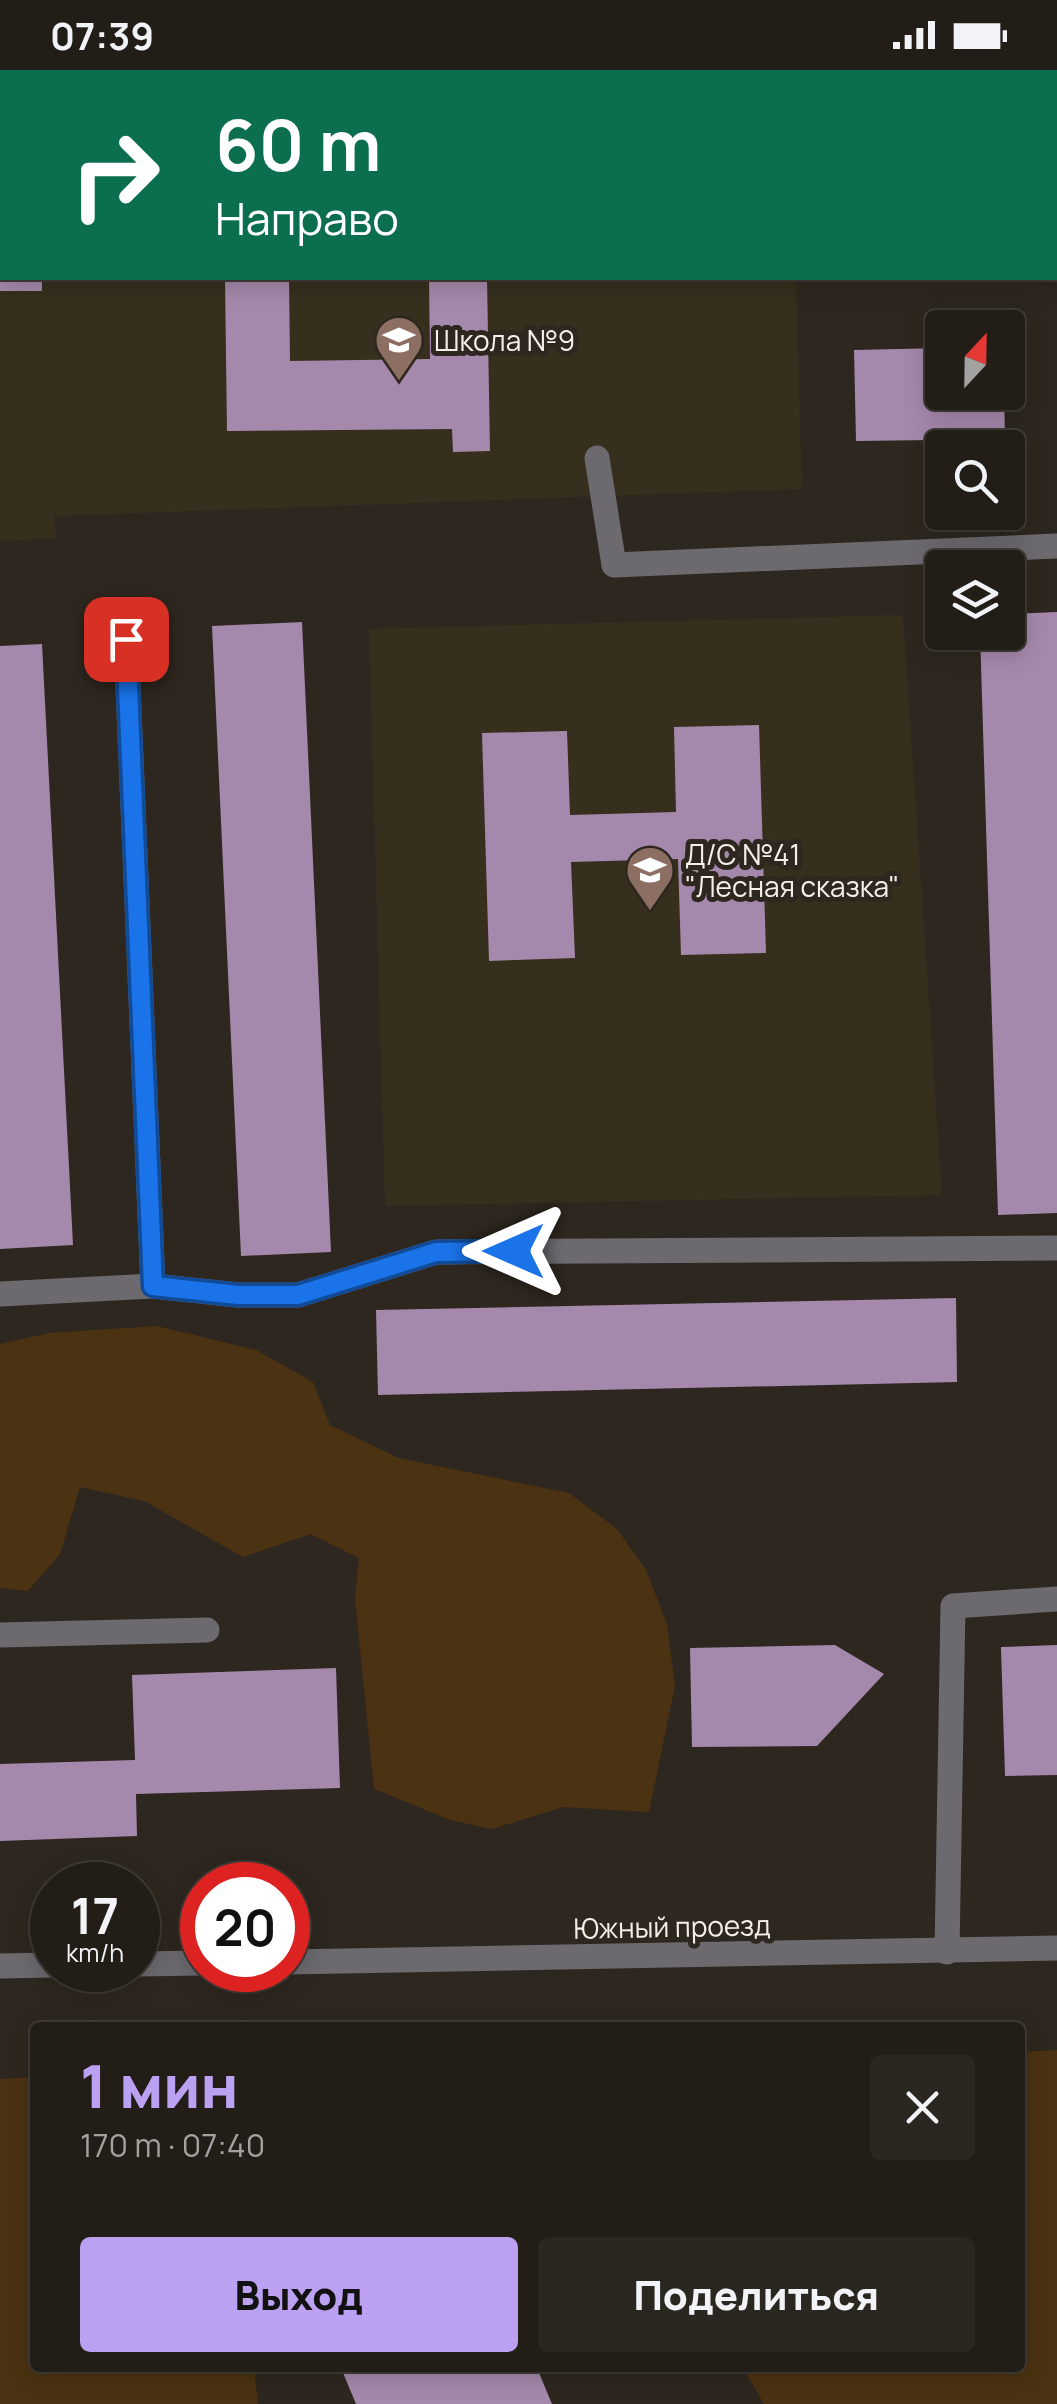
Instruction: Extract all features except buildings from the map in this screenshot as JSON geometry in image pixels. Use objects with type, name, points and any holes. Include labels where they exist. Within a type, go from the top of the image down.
[{"type":"street","points":[[597,458],[614,565],[1057,546]]},
{"type":"street","points":[[126,639],[153,1286]]},
{"type":"street","points":[[0,1294],[153,1286],[238,1295],[298,1295],[436,1252],[1057,1248]]},
{"type":"street","points":[[947,1952],[953,1606],[1057,1599]]},
{"type":"street","points":[[0,1634],[206,1630]]},
{"type":"street","name":"Южный проезд","points":[[310,1962],[1057,1948]]},
{"type":"street","points":[[0,1966],[30,1965]]},
{"type":"shaded area","name":"Школа №9","points":[[0,280],[796,280],[802,489],[54,516],[57,538],[0,541]]},
{"type":"shaded area","name":"Д/С №41 \"Лесная сказка\"","points":[[903,615],[942,1195],[385,1206],[369,629]]},
{"type":"shaded area","points":[[157,1326],[256,1350],[313,1382],[330,1425],[399,1458],[569,1493],[617,1529],[646,1570],[667,1624],[675,1686],[649,1812],[563,1807],[492,1829],[450,1820],[374,1789],[355,1599],[359,1558],[311,1534],[243,1557],[144,1501],[80,1487],[60,1554],[28,1591],[0,1588],[0,1344],[49,1333]]},
{"type":"shaded area","points":[[1057,2050],[1057,2404],[764,2404],[745,2372],[1025,2372],[1025,2052]]},
{"type":"shaded area","points":[[30,2077],[30,2372],[254,2372],[258,2404],[0,2404],[0,2079]]},
{"type":"place","name":"Школа №9","points":[[399,382]]},
{"type":"place","name":"Д/С №41 \"Лесная сказка\"","points":[[650,912]]},
{"type":"route","points":[[126,639],[153,1286],[238,1295],[298,1295],[436,1252],[514,1251]]}]
